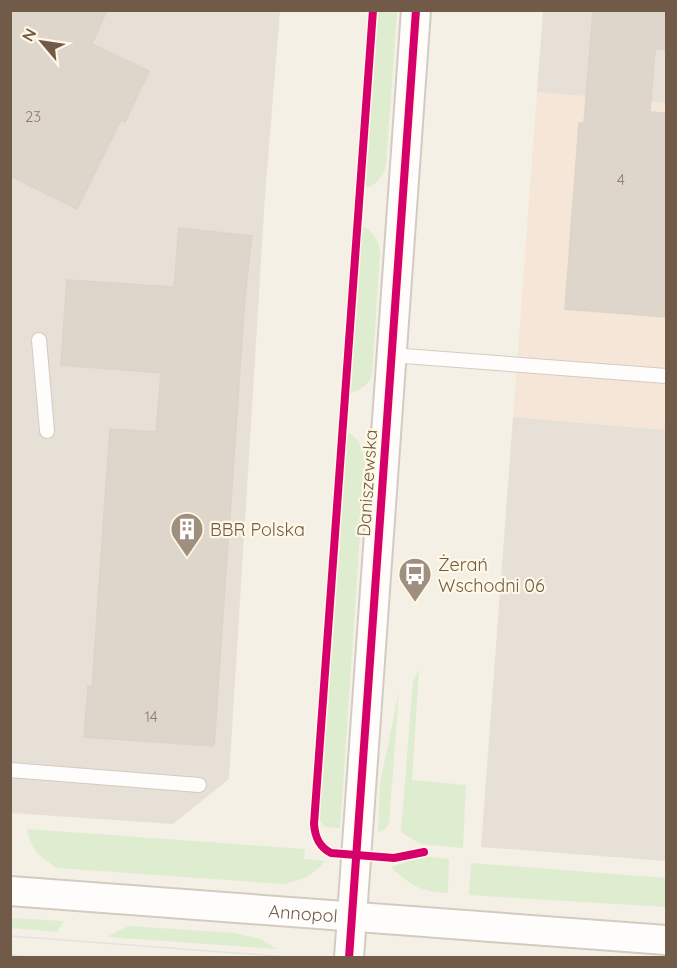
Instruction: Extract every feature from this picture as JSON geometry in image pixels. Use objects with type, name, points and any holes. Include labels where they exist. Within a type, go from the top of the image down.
[{"type":"street","name":"Daniszewska","points":[[349,957],[416,10]]},
{"type":"street","name":"Annopol","points":[[10,891],[666,940]]},
{"type":"lane","points":[[39,340],[47,430]]},
{"type":"lane","points":[[391,355],[666,376]]},
{"type":"lane","points":[[10,770],[199,785]]},
{"type":"shaded area","points":[[10,11],[280,11],[265,196],[229,779],[173,824],[11,813]]},
{"type":"shaded area","points":[[543,11],[666,11],[666,103],[537,92]]},
{"type":"shaded area","points":[[537,92],[666,103],[666,430],[513,417]]},
{"type":"shaded area","points":[[513,417],[666,430],[666,861],[481,847]]},
{"type":"green space","points":[[378,11],[397,11],[386,166],[378,180],[365,188]]},
{"type":"green space","points":[[362,226],[374,236],[380,250],[372,376],[363,387],[350,393]]},
{"type":"green space","points":[[347,432],[358,441],[365,462],[340,828],[325,827],[319,820]]},
{"type":"green space","points":[[419,670],[412,780],[466,785],[463,848],[420,844],[401,832],[413,681]]},
{"type":"green space","points":[[399,691],[389,824],[384,831],[378,832],[380,784]]},
{"type":"green space","points":[[27,829],[305,849],[304,859],[325,861],[306,877],[283,884],[57,868],[37,852],[31,843]]},
{"type":"green space","points":[[423,856],[449,859],[448,893],[430,891],[416,886],[391,867]]},
{"type":"green space","points":[[471,863],[666,878],[666,907],[469,895]]},
{"type":"green space","points":[[10,918],[64,921],[57,932],[11,928]]},
{"type":"green space","points":[[129,926],[234,933],[260,939],[278,949],[108,937]]},
{"type":"building","points":[[10,10],[107,10],[92,44],[149,71],[125,122],[121,120],[77,209],[10,176]]},
{"type":"building","points":[[593,10],[666,10],[666,50],[655,49],[650,112],[666,113],[666,317],[565,309],[579,123],[584,123]]},
{"type":"building","points":[[179,228],[252,236],[245,297],[214,746],[84,737],[88,686],[92,687],[110,429],[156,432],[161,373],[61,365],[67,280],[174,287]]},
{"type":"tram line","points":[[10,936],[303,958]]},
{"type":"tram line","points":[[10,955],[39,958]]},
{"type":"cycle path","points":[[373,10],[314,824],[318,841],[331,853],[394,858],[424,852]]},
{"type":"cycle path","points":[[349,958],[416,10]]},
{"type":"place","name":"BBR Polska","points":[[187,558]]},
{"type":"place","name":"Żerań Wschodni 06","points":[[415,603]]}]
